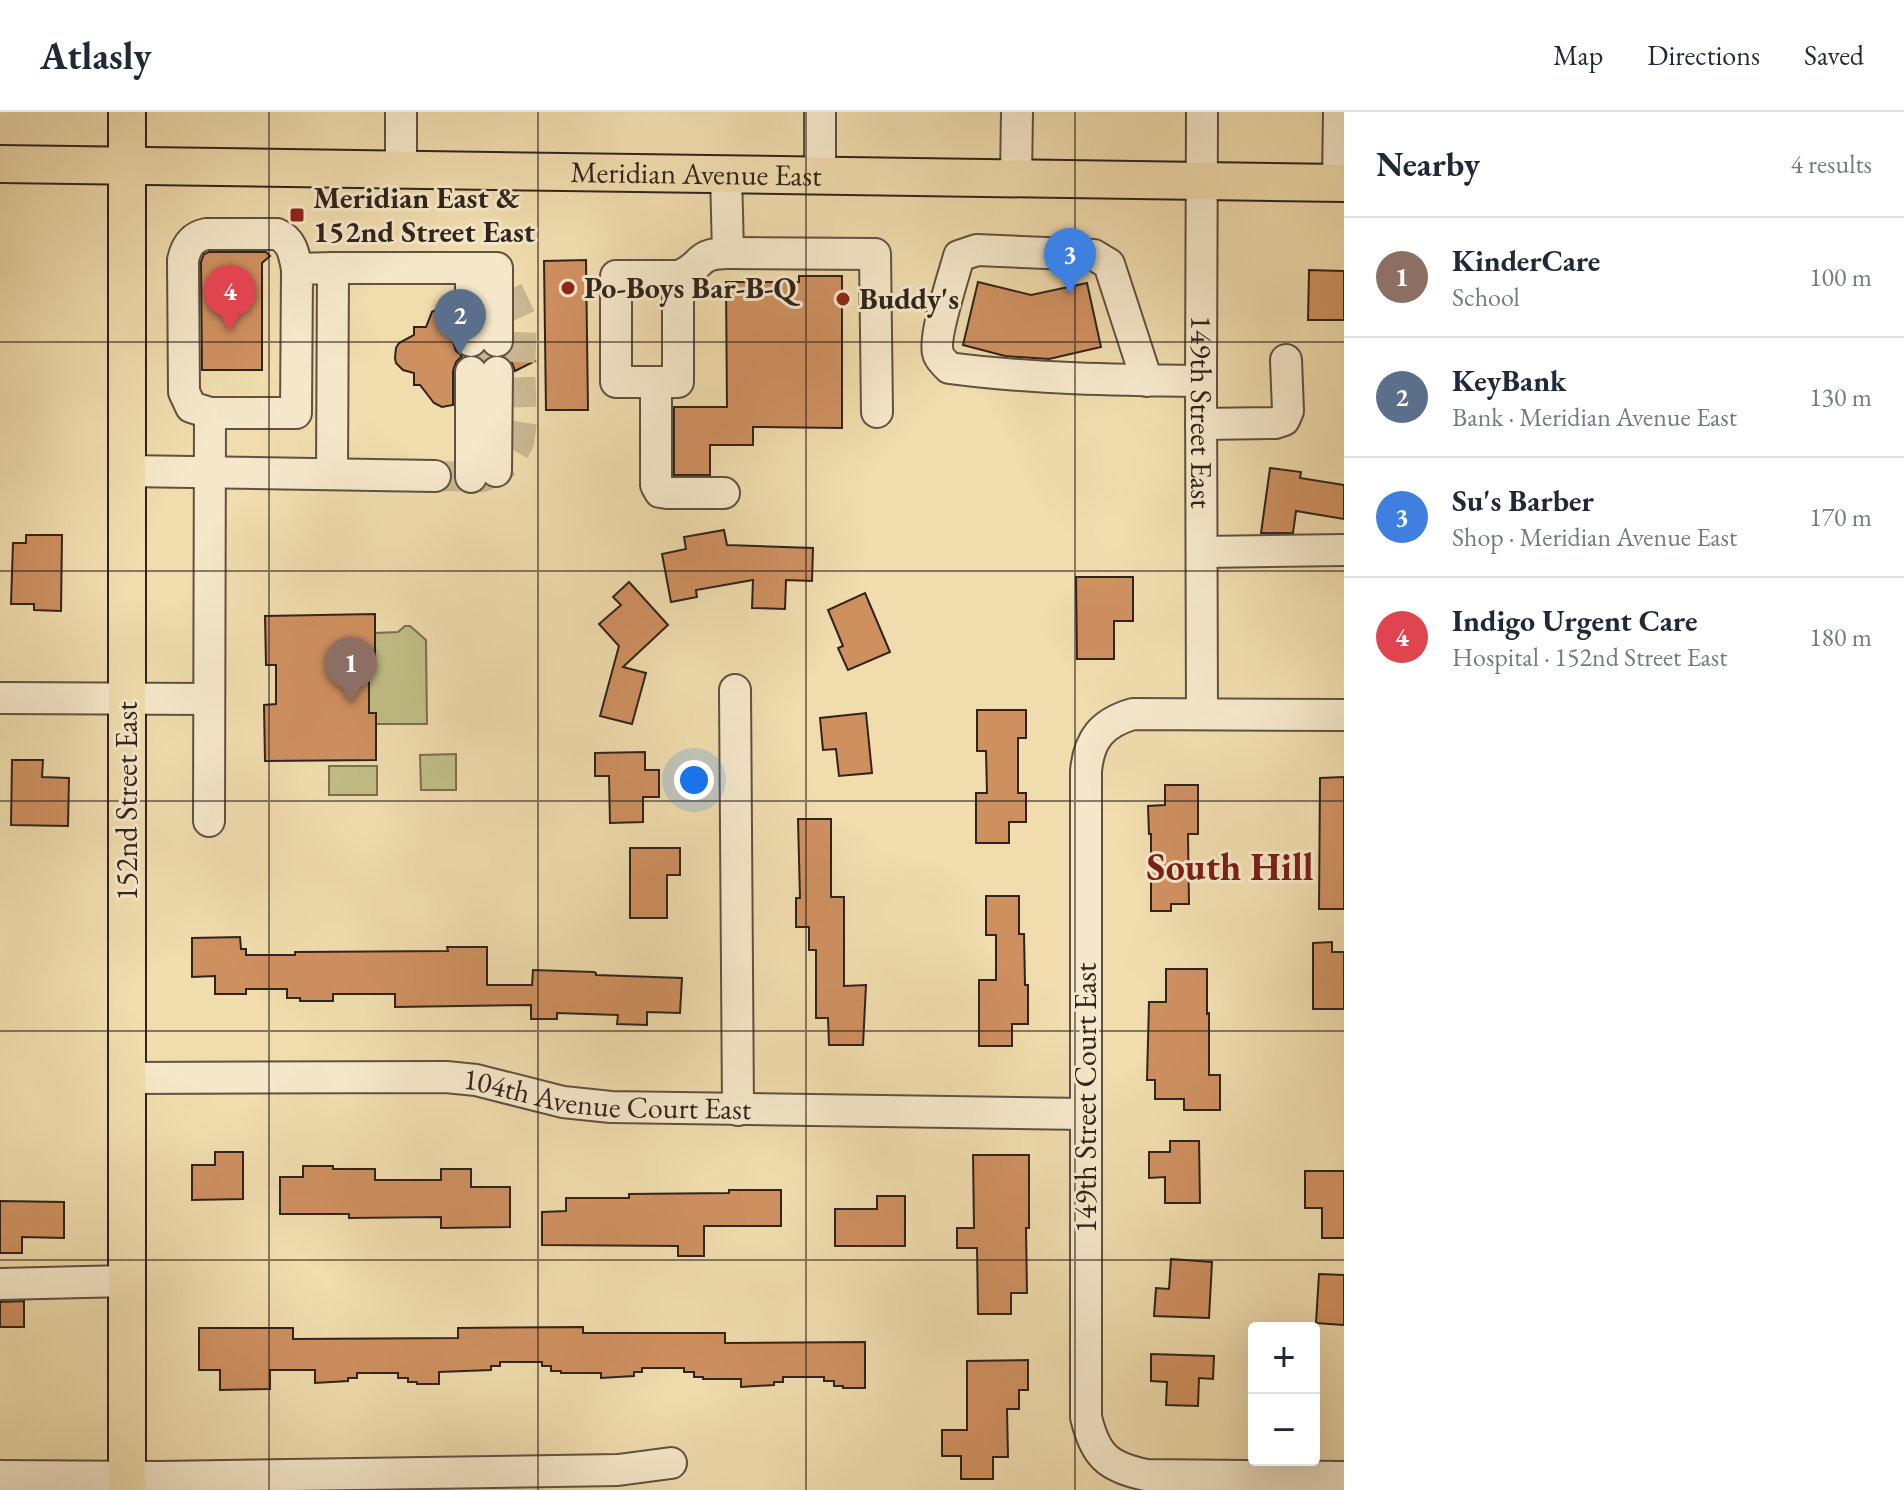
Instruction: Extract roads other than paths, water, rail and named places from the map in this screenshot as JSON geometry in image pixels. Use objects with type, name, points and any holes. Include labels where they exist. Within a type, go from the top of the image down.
[{"type":"main road","name":"152nd Street East","points":[[127,112],[127,1483]]},
{"type":"main road","name":"Meridian Avenue East","points":[[0,164],[1341,183]]},
{"type":"street","points":[[401,112],[401,170]]},
{"type":"street","points":[[820,112],[820,176]]},
{"type":"street","points":[[1016,178],[1017,112]]},
{"type":"street","name":"149th Street East","points":[[1202,112],[1202,714]]},
{"type":"street","points":[[1339,112],[1341,183]]},
{"type":"street","points":[[726,174],[728,253]]},
{"type":"street","points":[[277,234],[292,247],[297,269],[296,413],[210,413],[191,407],[184,392],[185,250],[200,235],[277,234]]},
{"type":"street","points":[[1147,381],[1109,264],[1094,255],[977,250],[959,256],[936,350],[949,368],[1095,380],[1147,381],[1201,381]]},
{"type":"street","points":[[678,276],[678,382],[616,382],[616,276],[678,276],[688,273],[704,256],[714,253],[875,254],[877,412]]},
{"type":"street","points":[[332,474],[333,268]]},
{"type":"street","points":[[297,269],[490,275],[490,341]]},
{"type":"street","points":[[1201,424],[1275,423],[1284,420],[1288,411],[1286,360]]},
{"type":"street","points":[[490,372],[490,471],[490,372]]},
{"type":"street","points":[[656,382],[656,485],[660,492],[724,493]]},
{"type":"street","points":[[209,821],[210,413]]},
{"type":"street","points":[[127,471],[435,476]]},
{"type":"street","points":[[1202,552],[1344,550]]},
{"type":"street","points":[[735,690],[738,1110]]},
{"type":"street","points":[[0,698],[209,699]]},
{"type":"street","name":"149th Street Court East","points":[[1202,714],[1133,714],[1119,718],[1097,736],[1090,748],[1086,771],[1086,1417],[1090,1437],[1104,1457],[1125,1471],[1146,1475],[1344,1477]]},
{"type":"street","points":[[1202,714],[1344,715]]},
{"type":"street","name":"104th Avenue Court East","points":[[127,1078],[446,1077],[476,1080],[563,1102],[611,1107],[1086,1114]]},
{"type":"street","points":[[0,1284],[127,1281]]},
{"type":"street","points":[[0,1476],[127,1483],[618,1470],[671,1463]]},
{"type":"tunnel","points":[[435,476],[483,477],[509,460],[519,442],[522,422],[522,320],[497,268]]},
{"type":"tunnel","points":[[483,372],[484,341]]},
{"type":"place","name":"Meridian East & 152nd Street East","points":[[297,215]]},
{"type":"place","name":"Po-Boys Bar-B-Q","points":[[568,288]]},
{"type":"place","name":"Su's Barber","points":[[1070,294]]},
{"type":"place","name":"Buddy's","points":[[843,299]]},
{"type":"place","name":"Indigo Urgent Care","points":[[230,331]]},
{"type":"place","name":"KeyBank","points":[[460,355]]},
{"type":"place","name":"KinderCare","points":[[351,703]]},
{"type":"district","name":"South Hill","points":[[1230,867]]}]
